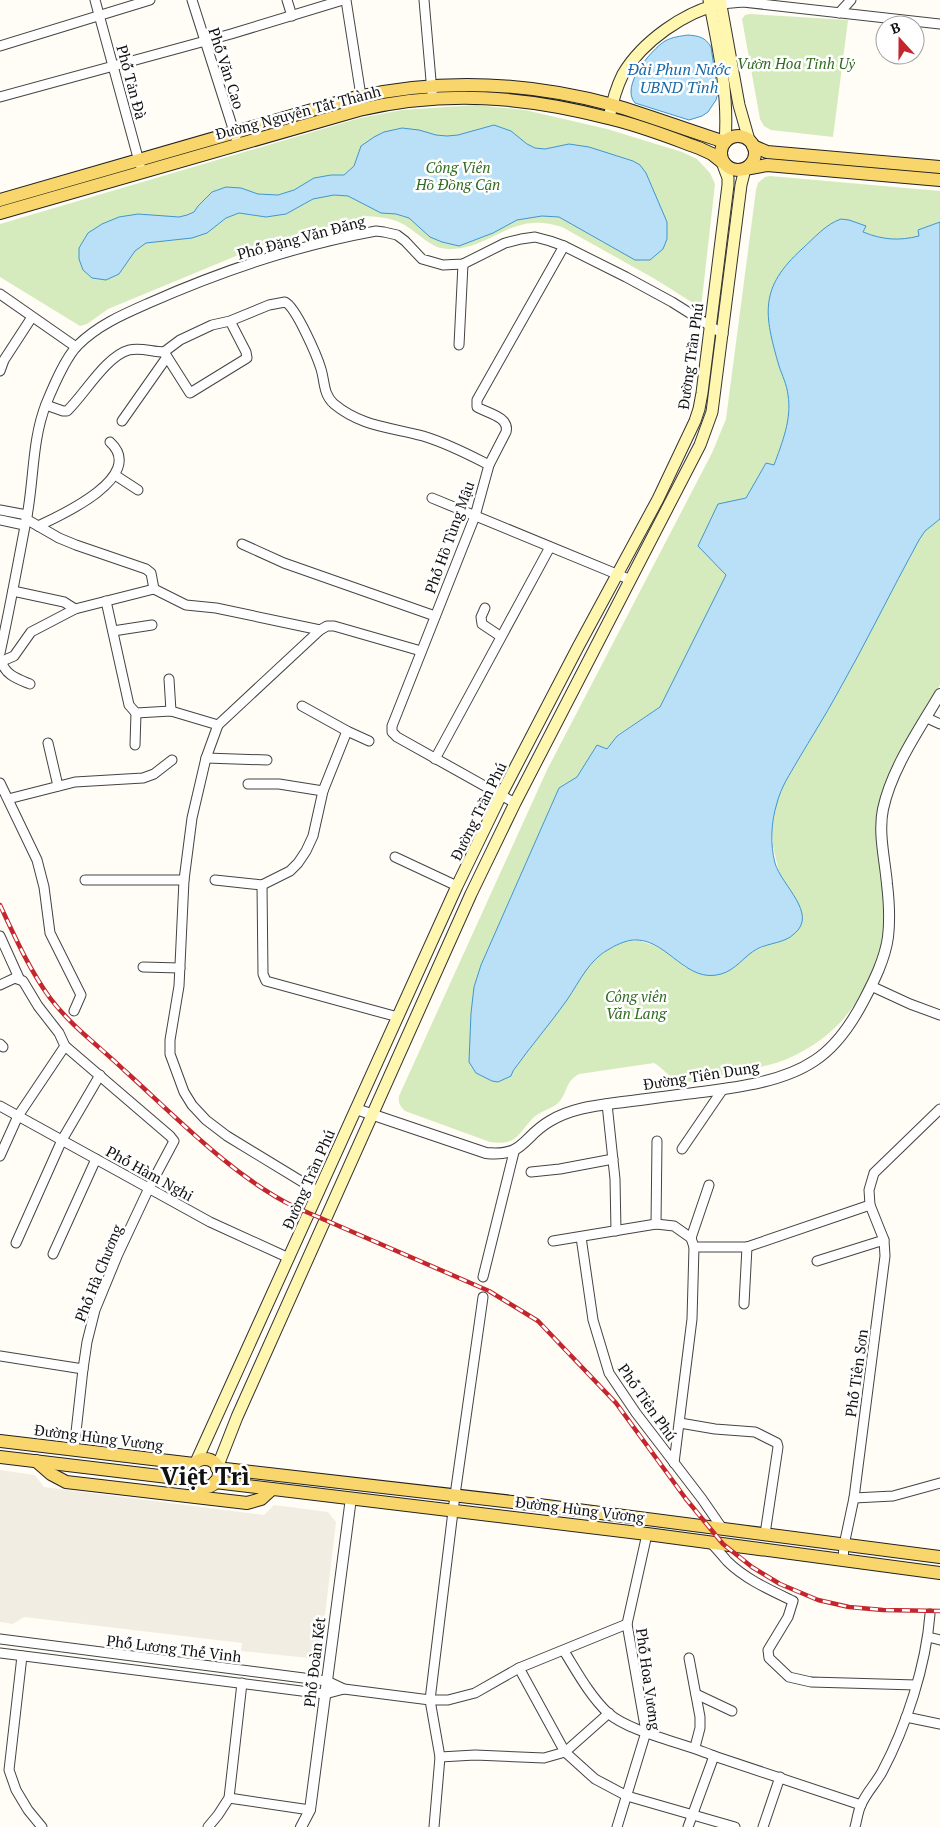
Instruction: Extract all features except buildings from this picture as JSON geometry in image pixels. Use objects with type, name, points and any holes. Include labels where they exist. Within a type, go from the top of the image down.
[{"type":"main road","points":[[609,118],[618,84],[640,52],[669,28],[715,3]]},
{"type":"main road","points":[[715,3],[727,123],[725,142],[720,151],[722,162],[732,170],[768,165],[940,180]]},
{"type":"main road","points":[[715,3],[739,104],[755,152],[754,159],[745,169]]},
{"type":"main road","name":"Đường Nguyễn Tất Thành","points":[[236,139],[361,96],[401,88],[474,84],[555,93],[612,105],[725,142]]},
{"type":"main road","name":"Đường Nguyễn Tất Thành","points":[[0,200],[141,166],[236,139],[359,110],[401,102],[433,99],[474,97],[518,100],[554,106],[609,118],[699,148],[712,154],[722,162]]},
{"type":"main road","points":[[725,142],[737,136],[767,152],[940,167]]},
{"type":"main road","name":"Đường Trần Phú","points":[[195,1463],[457,886],[501,795],[658,499],[695,421],[699,409],[728,185],[728,178],[722,162]]},
{"type":"main road","name":"Đường Nguyễn Tất Thành","points":[[0,214],[141,166]]},
{"type":"main road","name":"Đường Trần Phú","points":[[218,1468],[237,1416],[470,894],[515,803],[700,446],[712,412],[741,185],[745,169]]},
{"type":"main road","points":[[695,421],[707,426]]},
{"type":"main road","name":"Đường Hùng Vương","points":[[0,1441],[195,1463]]},
{"type":"main road","points":[[0,1457],[193,1480]]},
{"type":"main road","points":[[201,1460],[213,1462],[218,1468],[215,1482],[210,1486],[203,1487],[197,1485],[193,1480],[191,1472],[195,1463],[201,1460]]},
{"type":"main road","points":[[36,1461],[51,1474],[66,1482],[173,1495],[247,1503],[261,1499],[272,1489]]},
{"type":"main road","name":"Đường Hùng Vương","points":[[218,1468],[455,1495],[940,1557]]},
{"type":"main road","name":"Đường Hùng Vương","points":[[215,1482],[647,1534],[940,1573]]},
{"type":"street","name":"Phố Tản Đà","points":[[95,0],[141,166]]},
{"type":"street","points":[[0,46],[150,0]]},
{"type":"street","name":"Phố Văn Cao","points":[[192,0],[236,139]]},
{"type":"street","points":[[287,0],[292,16]]},
{"type":"street","points":[[0,97],[344,0],[361,96]]},
{"type":"street","points":[[424,0],[433,99]]},
{"type":"street","points":[[839,13],[851,0]]},
{"type":"street","points":[[715,3],[744,1],[940,24]]},
{"type":"street","name":"Phố Đặng Văn Đăng","points":[[1,659],[26,520],[35,446],[46,405],[62,370],[76,347],[95,330],[111,320],[184,288],[283,253],[359,234],[384,232],[397,235],[422,259],[443,265],[463,264],[504,243],[521,239],[534,237],[564,246],[672,302],[722,334]]},
{"type":"street","name":"Phố Hồ Tùng Mậu","points":[[515,803],[396,737],[392,732],[392,726],[475,516],[489,465],[507,428],[504,421],[478,407],[477,400],[564,246]]},
{"type":"street","points":[[460,344],[463,264]]},
{"type":"street","points":[[0,294],[76,347]]},
{"type":"street","points":[[122,421],[165,354],[180,340],[212,325],[230,321],[280,302],[289,304],[295,313],[319,363],[325,390],[333,403],[352,416],[371,425],[434,440],[489,465]]},
{"type":"street","points":[[0,371],[2,360],[32,317]]},
{"type":"street","points":[[46,405],[63,412],[67,410],[97,375],[118,355],[138,349],[165,354],[190,393],[247,358],[246,352],[230,321]]},
{"type":"street","points":[[0,347],[9,352]]},
{"type":"street","points":[[38,526],[82,503],[115,475],[120,456],[110,442]]},
{"type":"street","points":[[115,475],[138,490]]},
{"type":"street","points":[[432,498],[631,580]]},
{"type":"street","points":[[0,510],[26,520],[76,545],[146,569],[151,574],[154,589]]},
{"type":"street","points":[[0,520],[26,520]]},
{"type":"street","points":[[242,544],[284,563],[435,616]]},
{"type":"street","points":[[435,759],[500,636],[550,547]]},
{"type":"street","points":[[30,684],[5,670],[1,659],[14,656],[31,632],[75,609],[154,589],[186,605],[216,608],[320,630]]},
{"type":"street","points":[[13,591],[64,602],[75,609]]},
{"type":"street","points":[[106,601],[120,672],[129,705],[136,713],[134,745]]},
{"type":"street","points":[[485,608],[481,617],[482,624],[500,636]]},
{"type":"street","points":[[113,631],[152,625]]},
{"type":"street","points":[[319,1192],[227,1136],[206,1120],[192,1105],[184,1092],[170,1054],[172,1025],[180,986],[184,880],[192,818],[206,758],[218,725],[320,630],[327,626],[334,626],[422,651]]},
{"type":"street","points":[[170,679],[171,711]]},
{"type":"street","name":"Đường Tiên Dung","points":[[514,1152],[550,1121],[578,1109],[723,1089],[772,1079],[793,1072],[824,1054],[853,1020],[871,986],[884,952],[888,937],[888,885],[881,819],[883,808],[896,772],[940,694]]},
{"type":"street","points":[[302,706],[369,741]]},
{"type":"street","points":[[136,713],[171,711],[218,725]]},
{"type":"street","points":[[927,718],[940,724]]},
{"type":"street","points":[[215,880],[262,885],[290,871],[306,851],[315,829],[323,791],[347,731]]},
{"type":"street","points":[[48,743],[58,786]]},
{"type":"street","points":[[206,758],[267,760]]},
{"type":"street","points":[[8,799],[87,780],[143,778],[161,770],[172,760]]},
{"type":"street","points":[[0,783],[40,867],[48,922],[53,940],[81,995],[74,1011]]},
{"type":"street","points":[[248,784],[279,784],[323,791]]},
{"type":"street","points":[[395,858],[457,886]]},
{"type":"street","points":[[85,880],[184,880]]},
{"type":"street","points":[[262,885],[263,974],[266,981],[398,1017]]},
{"type":"street","points":[[0,936],[19,978],[59,1033],[64,1046],[100,1075],[62,1140],[16,1243]]},
{"type":"street","points":[[143,967],[180,968]]},
{"type":"street","points":[[0,985],[11,979],[19,978]]},
{"type":"street","points":[[871,986],[940,1015]]},
{"type":"street","points":[[0,1156],[18,1116],[64,1046]]},
{"type":"street","name":"Phố Hà Chương","points":[[74,1450],[82,1369],[90,1325],[118,1254],[149,1188],[174,1141],[100,1075]]},
{"type":"street","points":[[682,1149],[723,1089]]},
{"type":"street","points":[[607,1104],[613,1159],[616,1230]]},
{"type":"street","name":"Phố Hàm Nghi","points":[[0,1106],[210,1222],[289,1258]]},
{"type":"street","points":[[356,1108],[486,1153],[514,1152],[483,1277]]},
{"type":"street","name":"Phố Tiên Sơn","points":[[843,1561],[844,1545],[854,1498],[884,1273],[884,1240],[870,1205],[869,1190],[874,1173],[940,1109]]},
{"type":"street","points":[[656,1141],[656,1224]]},
{"type":"street","points":[[53,1254],[96,1158]]},
{"type":"street","points":[[531,1172],[560,1169],[613,1159]]},
{"type":"street","points":[[553,1241],[656,1224],[674,1226],[691,1238],[709,1185]]},
{"type":"street","points":[[694,1247],[747,1247],[870,1205]]},
{"type":"street","name":"Phố Tiên Phú","points":[[580,1237],[593,1320],[609,1373],[636,1413],[674,1463]]},
{"type":"street","name":"Phố Tiên Phú","points":[[674,1463],[692,1319],[694,1247],[691,1238]]},
{"type":"street","points":[[817,1261],[884,1240]]},
{"type":"street","points":[[744,1304],[747,1247]]},
{"type":"street","points":[[434,1827],[440,1757],[430,1700],[453,1510],[483,1297]]},
{"type":"street","points":[[0,1356],[82,1369]]},
{"type":"street","points":[[680,1423],[715,1429],[756,1432],[778,1443],[765,1534]]},
{"type":"street","points":[[674,1463],[722,1528]]},
{"type":"street","points":[[854,1498],[894,1496],[940,1483]]},
{"type":"street","name":"Phố Đoàn Kết","points":[[301,1827],[310,1810],[351,1498]]},
{"type":"street","name":"Phố Hoa Vương","points":[[617,1827],[646,1732],[627,1624],[647,1534]]},
{"type":"street","points":[[712,1543],[728,1562],[744,1574],[793,1601],[788,1617],[768,1650],[769,1658],[789,1677],[811,1682],[916,1685]]},
{"type":"street","points":[[855,1827],[861,1805],[882,1772],[906,1716],[928,1636],[930,1614]]},
{"type":"street","name":"Phố Lương Thế Vinh","points":[[0,1639],[327,1681],[344,1689],[430,1700],[448,1700],[475,1693],[520,1668],[627,1624]]},
{"type":"street","points":[[928,1636],[940,1640]]},
{"type":"street","points":[[564,1651],[581,1678],[609,1713],[624,1723],[695,1747],[714,1756],[861,1805]]},
{"type":"street","name":"Phố Lương Thế Vinh","points":[[0,1653],[325,1694],[344,1689]]},
{"type":"street","points":[[22,1656],[4,1769],[28,1810],[42,1827]]},
{"type":"street","points":[[132,1670],[134,1656]]},
{"type":"street","points":[[689,1658],[700,1717],[700,1728],[695,1747]]},
{"type":"street","points":[[520,1668],[565,1752],[595,1779],[627,1796],[735,1827]]},
{"type":"street","points":[[208,1827],[229,1798],[242,1684]]},
{"type":"street","points":[[696,1694],[732,1711]]},
{"type":"street","points":[[440,1757],[475,1755],[544,1758],[565,1752],[609,1713]]},
{"type":"street","points":[[906,1716],[940,1724]]},
{"type":"street","points":[[688,1827],[714,1756]]},
{"type":"street","points":[[762,1827],[780,1777]]},
{"type":"street","points":[[229,1798],[310,1810]]},
{"type":"green space","name":"Vườn Hoa Tỉnh Uỷ","points":[[745,15],[848,20],[833,137],[771,130],[764,126],[760,119],[742,19]]},
{"type":"green space","name":"Công Viên Hồ Đồng Cận","points":[[475,105],[525,110],[607,129],[682,152],[697,159],[710,173],[715,184],[701,308],[655,279],[562,227],[545,223],[530,223],[516,226],[479,243],[466,247],[444,249],[431,244],[397,221],[367,216],[265,244],[108,309],[87,324],[80,326],[0,277],[0,224],[360,118],[402,110]]},
{"type":"green space","name":"Công viên Văn Lang","points":[[765,177],[940,191],[940,222],[918,230],[920,236],[905,239],[877,237],[863,232],[866,226],[776,354],[785,380],[789,414],[783,440],[774,465],[766,463],[746,498],[718,504],[727,575],[660,707],[617,735],[607,749],[597,745],[577,777],[559,788],[481,965],[474,987],[511,1076],[566,1001],[586,969],[596,958],[609,949],[623,942],[637,940],[665,951],[686,968],[731,970],[750,953],[772,943],[791,892],[779,873],[773,846],[772,829],[776,804],[783,785],[837,694],[919,540],[925,531],[940,519],[940,685],[903,752],[885,793],[885,935],[879,956],[862,993],[839,1024],[807,1049],[787,1059],[774,1064],[684,1082],[675,1080],[654,1063],[579,1074],[569,1083],[560,1101],[534,1117],[516,1137],[506,1142],[490,1142],[405,1111],[400,1104],[399,1096],[547,770],[712,453],[726,419],[756,190],[758,183]]},
{"type":"shaded area","points":[[0,1470],[35,1475],[44,1487],[264,1515],[274,1505],[328,1512],[336,1522],[321,1649],[316,1655],[308,1658],[241,1651],[242,1643],[24,1617],[13,1624],[0,1622]]},
{"type":"water","name":"Đài Phun Nước UBND Tỉnh","points":[[688,35],[701,38],[711,47],[718,93],[708,112],[689,120],[635,103],[631,96],[631,87],[645,60],[665,41]]},
{"type":"water","points":[[494,125],[511,131],[535,148],[545,149],[569,144],[589,147],[640,165],[646,173],[667,222],[667,239],[663,249],[650,260],[635,260],[559,217],[542,216],[517,220],[493,233],[459,246],[430,237],[409,218],[396,214],[381,213],[348,196],[334,195],[313,199],[286,214],[266,217],[239,213],[226,218],[207,233],[192,238],[146,243],[135,251],[119,274],[106,280],[92,278],[83,270],[79,259],[79,248],[88,233],[102,224],[119,217],[138,214],[179,217],[194,212],[212,192],[226,187],[241,188],[258,194],[278,195],[294,190],[314,178],[344,175],[354,166],[361,146],[384,132],[402,128],[447,136],[458,135]]},
{"type":"water","points":[[841,219],[866,226],[863,232],[891,239],[919,236],[918,230],[940,222],[940,519],[925,531],[919,540],[848,675],[783,786],[779,797],[772,825],[773,856],[779,872],[801,909],[801,926],[790,937],[757,949],[736,966],[721,974],[709,975],[698,973],[649,942],[631,940],[614,946],[591,964],[511,1076],[498,1082],[492,1081],[476,1073],[469,1062],[474,987],[481,965],[559,788],[577,777],[597,745],[607,749],[617,736],[660,707],[726,575],[698,546],[718,504],[746,498],[766,463],[774,465],[783,440],[789,413],[786,384],[770,331],[768,316],[772,289],[778,276],[788,263],[820,232],[830,224]]},
{"type":"railway","points":[[0,905],[29,964],[42,987],[58,1008],[76,1027],[184,1126],[227,1163],[272,1194],[295,1207],[489,1291],[538,1321],[616,1403],[686,1499],[723,1544],[752,1567],[780,1584],[818,1600],[849,1607],[883,1610],[940,1611]]},
{"type":"district","name":"Việt Trì","points":[[205,1475]]}]
